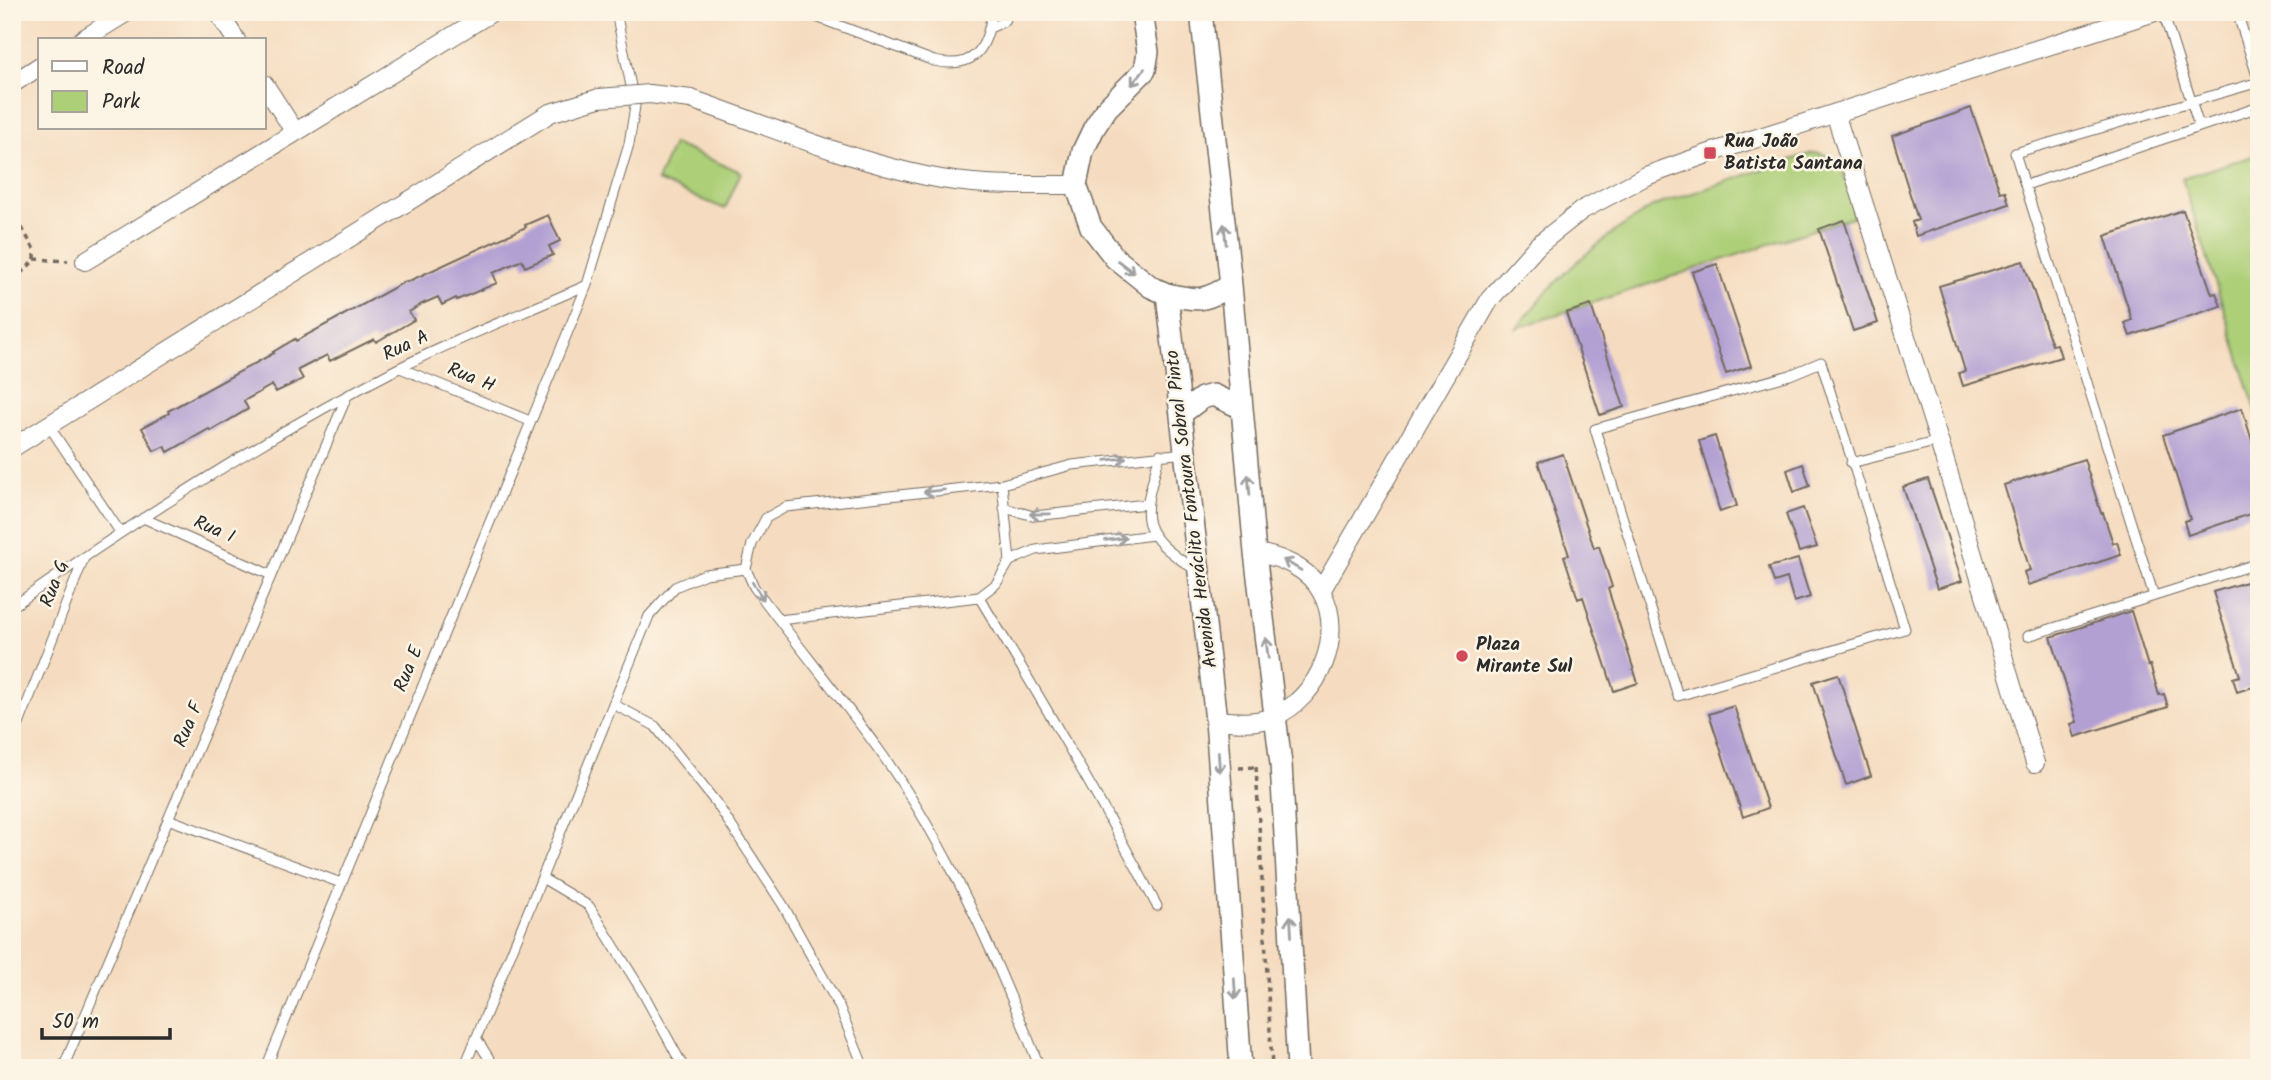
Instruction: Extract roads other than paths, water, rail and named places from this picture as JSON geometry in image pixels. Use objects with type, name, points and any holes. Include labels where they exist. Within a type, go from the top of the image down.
[{"type":"street","points":[[85,38],[127,12]]},
{"type":"street","points":[[218,12],[235,38]]},
{"type":"street","points":[[85,261],[492,12]]},
{"type":"street","points":[[1142,12],[1148,52],[1145,70],[1107,108],[1094,128],[1083,151],[1076,185],[1091,227],[1115,258],[1152,287],[1188,299],[1210,298],[1231,285]]},
{"type":"street","points":[[1201,12],[1231,285],[1255,553],[1286,817],[1298,1068]]},
{"type":"street","points":[[1321,591],[1490,299],[1538,245],[1582,211],[1646,176],[1710,153],[2155,12]]},
{"type":"street","points":[[12,84],[38,67]]},
{"type":"street","points":[[266,87],[295,132]]},
{"type":"street","points":[[12,449],[550,113],[599,98],[650,94],[691,99],[859,160],[928,177],[1003,186],[1076,185]]},
{"type":"street","points":[[1835,113],[1939,441],[2035,763]]},
{"type":"street","name":"Avenida Heráclito Fontoura Sobral Pinto","points":[[1167,294],[1216,720],[1241,1068]]},
{"type":"street","points":[[1181,414],[1202,398],[1213,395],[1242,408]]},
{"type":"street","points":[[1216,720],[1244,722],[1275,716],[1301,699],[1319,676],[1328,648],[1330,614],[1321,591],[1298,568],[1275,556],[1255,553]]},
{"type":"lane","points":[[587,285],[629,144],[635,106],[615,12]]},
{"type":"lane","points":[[803,12],[951,65],[970,60],[983,46],[990,28],[992,12]]},
{"type":"lane","points":[[990,28],[1003,22],[1010,12]]},
{"type":"lane","points":[[2163,12],[2199,126]]},
{"type":"lane","points":[[2154,596],[2015,153],[2259,82],[2237,12]]},
{"type":"lane","points":[[2026,185],[2259,107]]},
{"type":"lane","name":"Rua A","points":[[12,607],[120,532],[275,436],[400,368],[587,285]]},
{"type":"lane","name":"Rua E","points":[[265,1068],[587,285]]},
{"type":"lane","points":[[1821,362],[1852,463],[1905,629],[1678,696],[1595,429],[1790,375],[1821,362]]},
{"type":"lane","name":"Rua H","points":[[400,368],[530,421]]},
{"type":"lane","name":"Rua F","points":[[63,1068],[347,396]]},
{"type":"lane","points":[[49,426],[120,532]]},
{"type":"lane","points":[[1852,463],[1939,441]]},
{"type":"lane","points":[[1040,1068],[975,914],[933,835],[880,752],[754,587],[746,569],[752,544],[766,518],[786,508],[1002,484],[1072,465],[1186,453]]},
{"type":"lane","points":[[1160,454],[1147,504],[1147,519],[1153,535],[1166,551],[1199,573]]},
{"type":"lane","points":[[1002,484],[1010,561]]},
{"type":"lane","points":[[1004,508],[1034,516],[1147,504]]},
{"type":"lane","name":"Rua I","points":[[143,518],[271,575]]},
{"type":"lane","points":[[779,620],[979,597],[996,584],[1010,561],[1036,550],[1153,535]]},
{"type":"lane","name":"Rua G","points":[[12,742],[85,556]]},
{"type":"lane","points":[[2028,636],[2259,562]]},
{"type":"lane","points":[[464,1068],[649,616],[675,587],[705,574],[746,569]]},
{"type":"lane","points":[[979,597],[1095,791],[1157,906]]},
{"type":"lane","points":[[613,704],[655,726],[717,804],[789,916],[839,1006],[864,1068]]},
{"type":"lane","points":[[12,713],[23,717]]},
{"type":"lane","points":[[168,819],[341,883]]},
{"type":"lane","points":[[542,878],[589,906],[642,991],[684,1068]]},
{"type":"lane","points":[[476,1038],[495,1068]]},
{"type":"place","name":"Rua João Batista Santana","points":[[1710,153]]},
{"type":"place","name":"Plaza Mirante Sul","points":[[1462,656]]}]
